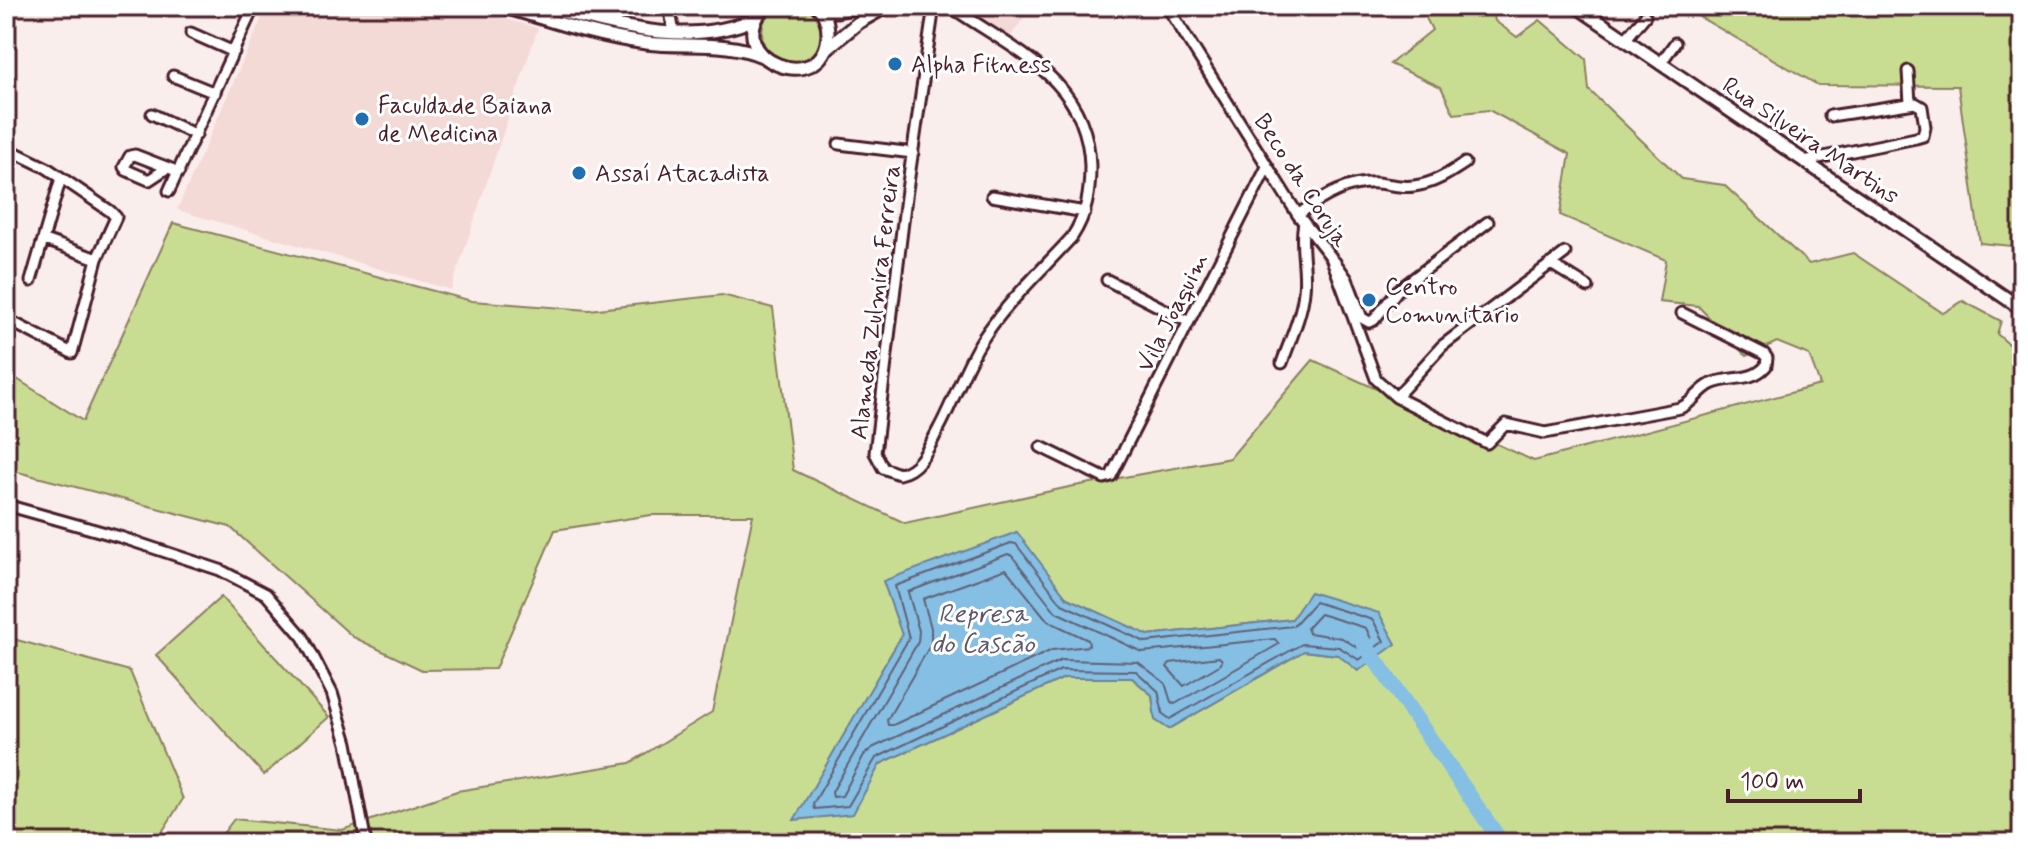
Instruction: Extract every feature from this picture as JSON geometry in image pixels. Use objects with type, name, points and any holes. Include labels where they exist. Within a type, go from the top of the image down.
[{"type":"main road","points":[[502,6],[590,32],[643,43],[735,47],[762,56],[776,66],[793,69],[809,65],[859,22],[887,6]]},
{"type":"main road","points":[[540,6],[633,29],[674,33],[719,32],[757,18]]},
{"type":"main road","points":[[762,56],[754,31],[757,18],[765,6]]},
{"type":"main road","points":[[820,8],[837,11],[862,6]]},
{"type":"main road","name":"Rua Silveira Martins","points":[[1576,6],[2022,309]]},
{"type":"main road","points":[[820,8],[828,24],[828,39],[822,53]]},
{"type":"street","points":[[169,191],[253,9],[239,6]]},
{"type":"street","points":[[669,6],[674,33]]},
{"type":"street","name":"Alameda Zulmira Ferreira","points":[[934,6],[875,453],[883,468],[904,474],[920,461],[950,408],[980,343],[993,324],[1072,237],[1085,212],[1090,181],[1084,126],[1071,102],[1043,70],[1015,45],[950,6]]},
{"type":"street","name":"Beco da Coruja","points":[[1167,6],[1267,167],[1301,219],[1331,257],[1376,379],[1396,397],[1487,443],[1506,424],[1545,433],[1680,408],[1710,385],[1750,377],[1766,366],[1764,354],[1682,313]]},
{"type":"street","points":[[1625,40],[1645,16]]},
{"type":"street","points":[[191,33],[234,52]]},
{"type":"street","points":[[1660,64],[1675,43]]},
{"type":"street","points":[[1908,71],[1910,103]]},
{"type":"street","points":[[173,76],[215,93]]},
{"type":"street","points":[[1804,161],[1923,136],[1925,127],[1922,107],[1910,103],[1830,116]]},
{"type":"street","points":[[152,114],[196,135]]},
{"type":"street","points":[[839,144],[913,153]]},
{"type":"street","points":[[6,148],[61,178],[115,215],[97,259],[72,353],[6,319]]},
{"type":"street","points":[[1282,363],[1304,294],[1301,219],[1320,200],[1355,185],[1375,183],[1414,187],[1449,174],[1465,163]]},
{"type":"street","name":"Vila Joaquim","points":[[1041,447],[1104,478],[1113,474],[1267,167]]},
{"type":"street","points":[[167,168],[179,172]]},
{"type":"street","points":[[31,281],[61,178]]},
{"type":"street","points":[[992,196],[1085,212]]},
{"type":"street","points":[[1331,257],[1347,279],[1362,318],[1369,322],[1378,318],[1397,291],[1488,222]]},
{"type":"street","points":[[45,240],[97,259]]},
{"type":"street","points":[[1396,397],[1442,346],[1565,253]]},
{"type":"street","points":[[1551,264],[1588,287]]},
{"type":"street","points":[[1107,280],[1189,322]]},
{"type":"street","points":[[6,505],[120,537],[220,570],[266,594],[303,637],[332,693],[347,743],[366,843]]},
{"type":"shaded area","name":"Faculdade Baiana de Medicina","points":[[267,6],[458,6],[538,28],[451,290],[177,210]]},
{"type":"shaded area","points":[[963,6],[1032,6],[1009,39]]},
{"type":"green space","points":[[792,3],[803,5],[813,12],[820,22],[820,44],[813,54],[803,61],[792,63],[781,61],[771,54],[764,44],[762,33],[764,22],[771,12],[781,5]]},
{"type":"green space","points":[[1420,6],[1491,6],[1495,21],[1517,37],[1540,20],[1586,59],[1589,90],[1682,179],[1724,185],[1809,264],[1853,253],[1943,313],[1963,301],[2001,321],[1997,334],[2022,356],[2022,843],[216,843],[234,819],[342,830],[457,791],[630,763],[712,712],[753,515],[651,515],[555,530],[495,669],[422,670],[353,637],[230,527],[6,469],[6,372],[83,421],[173,223],[472,301],[589,310],[722,295],[773,308],[793,470],[905,523],[1069,487],[1230,458],[1313,360],[1534,461],[1820,385],[1809,355],[1777,342],[1746,356],[1698,306],[1659,302],[1666,260],[1560,215],[1570,154],[1489,110],[1454,114],[1441,87],[1390,64],[1432,30]],"holes":[[[1016,532],[1067,598],[1148,635],[1292,619],[1338,655],[1304,651],[1169,729],[1155,720],[1152,695],[1132,678],[1064,678],[880,764],[795,820],[902,635]]]},
{"type":"green space","points":[[1664,6],[2022,6],[2022,247],[1980,243],[1958,86],[1818,85],[1689,11]]},
{"type":"green space","points":[[221,597],[329,717],[264,775],[156,655]]},
{"type":"green space","points":[[6,637],[130,671],[183,799],[155,843],[6,843]]},
{"type":"water","name":"Represa do Cascão","points":[[1017,532],[1067,598],[1148,635],[1292,619],[1310,592],[1379,613],[1396,644],[1358,671],[1338,655],[1304,651],[1169,729],[1155,720],[1152,695],[1132,678],[1064,678],[880,764],[853,814],[794,820],[902,635],[883,581]]},
{"type":"waterway","points":[[1363,642],[1502,843]]},
{"type":"place","name":"Alpha Fitness","points":[[895,64]]},
{"type":"place","name":"Faculdade Baiana de Medicina","points":[[362,119]]},
{"type":"place","name":"Assaí Atacadista","points":[[579,173]]},
{"type":"place","name":"Centro Comunitario","points":[[1369,300]]}]
